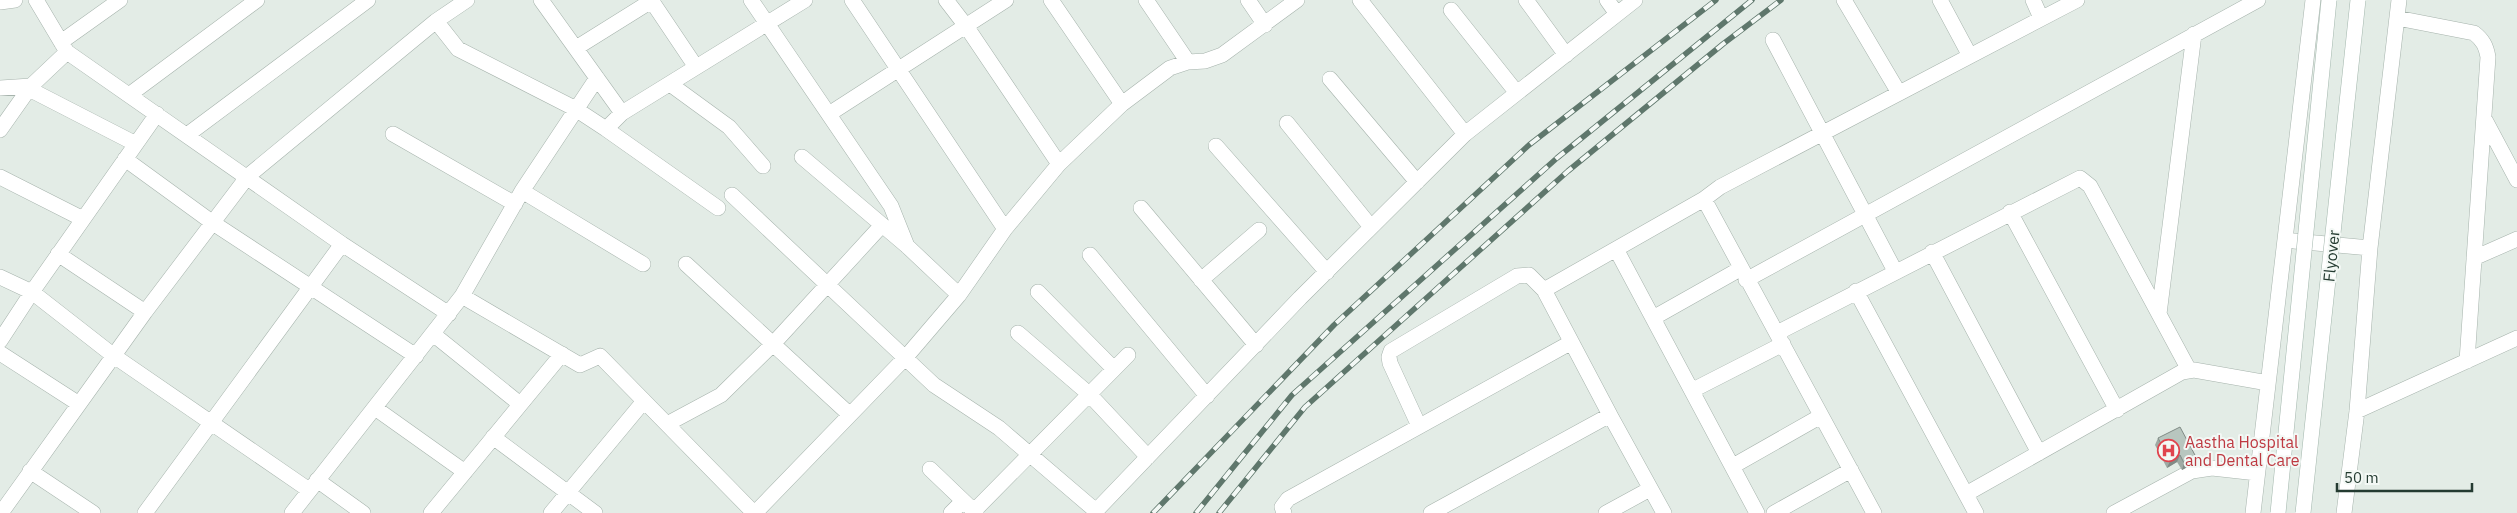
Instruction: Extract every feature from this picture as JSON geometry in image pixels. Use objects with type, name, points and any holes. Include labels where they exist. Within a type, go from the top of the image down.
[{"type":"street","points":[[0,2],[15,0]]},
{"type":"street","points":[[36,0],[64,47],[129,95],[248,176],[342,244],[449,314]]},
{"type":"street","points":[[0,130],[30,88],[64,47],[120,0]]},
{"type":"street","points":[[129,95],[257,0]]},
{"type":"street","points":[[187,135],[368,0]]},
{"type":"street","points":[[1,513],[5,496],[30,471],[145,312],[248,176],[436,21],[466,0]]},
{"type":"street","points":[[541,0],[622,113]]},
{"type":"street","points":[[576,48],[652,0],[696,67]]},
{"type":"street","points":[[751,0],[891,206],[907,246]]},
{"type":"street","points":[[606,129],[622,113],[805,0]]},
{"type":"street","points":[[852,0],[1005,229]]},
{"type":"street","points":[[946,0],[966,26],[1058,164]]},
{"type":"street","points":[[829,114],[1006,0]]},
{"type":"street","points":[[1051,0],[1122,104]]},
{"type":"street","points":[[1146,0],[1188,62]]},
{"type":"street","points":[[1248,0],[1264,25]]},
{"type":"street","points":[[462,296],[580,365],[600,356],[755,513],[906,357],[959,295],[1005,229],[1058,164],[1122,104],[1170,68],[1188,62],[1205,61],[1222,55],[1297,0]]},
{"type":"street","points":[[1360,0],[1465,134]]},
{"type":"street","points":[[1526,0],[1566,54]]},
{"type":"street","points":[[1607,0],[1617,14]]},
{"type":"street","points":[[732,195],[934,384],[998,428],[1095,512],[1371,227],[1465,134],[1635,0]]},
{"type":"street","points":[[1844,0],[1899,93]]},
{"type":"street","points":[[1940,0],[1970,56]]},
{"type":"street","points":[[2032,0],[2042,18]]},
{"type":"street","points":[[1544,290],[1704,199],[1720,187],[2077,0]]},
{"type":"street","points":[[1653,318],[1865,216],[2258,0]]},
{"type":"street","points":[[2253,513],[2314,0]]},
{"type":"street","name":"Flyover","points":[[2278,513],[2329,0]]},
{"type":"street","name":"Flyover","points":[[2303,513],[2358,0]]},
{"type":"street","points":[[2344,513],[2357,411],[2370,248],[2399,0]]},
{"type":"street","points":[[1451,10],[1517,93]]},
{"type":"street","points":[[2397,18],[2474,33],[2482,39],[2488,57],[2467,361]]},
{"type":"street","points":[[436,21],[458,49],[574,108],[718,208]]},
{"type":"street","points":[[2159,314],[2194,34]]},
{"type":"street","points":[[1773,40],[1865,216],[1896,271]]},
{"type":"street","points":[[292,513],[462,296],[522,191],[574,108],[597,78]]},
{"type":"street","points":[[1330,79],[1417,182]]},
{"type":"street","points":[[670,84],[729,126],[763,166]]},
{"type":"street","points":[[0,88],[30,88],[136,144]]},
{"type":"street","points":[[0,341],[58,254],[157,114]]},
{"type":"street","points":[[2483,117],[2517,180]]},
{"type":"street","points":[[1287,123],[1371,227]]},
{"type":"street","points":[[393,134],[515,204]]},
{"type":"street","points":[[1216,146],[1327,272]]},
{"type":"street","points":[[802,157],[907,246],[959,295]]},
{"type":"street","points":[[125,159],[213,223],[416,356]]},
{"type":"street","points":[[0,177],[83,219]]},
{"type":"street","points":[[1693,390],[1856,291],[2076,179],[2084,179],[2090,186],[2188,370]]},
{"type":"street","points":[[522,191],[643,264]]},
{"type":"street","points":[[1704,199],[1874,513]]},
{"type":"street","points":[[1141,208],[1256,345]]},
{"type":"street","points":[[2010,212],[2117,410]]},
{"type":"street","points":[[667,424],[721,395],[773,344],[882,225]]},
{"type":"street","points":[[1201,280],[1259,230]]},
{"type":"street","points":[[2474,258],[2517,239]]},
{"type":"street","points":[[2285,241],[2370,248]]},
{"type":"street","points":[[145,513],[342,244]]},
{"type":"street","points":[[1616,249],[1757,513]]},
{"type":"street","points":[[1932,252],[2039,454]]},
{"type":"street","points":[[58,254],[145,312]]},
{"type":"street","points":[[1090,255],[1207,396]]},
{"type":"street","points":[[686,264],[849,414]]},
{"type":"street","points":[[1419,426],[1390,363],[1391,351],[1517,276],[1529,275],[1544,290],[1570,343],[1664,513]]},
{"type":"street","points":[[0,277],[32,292],[114,356],[212,422],[313,485],[363,513]]},
{"type":"street","points":[[1856,291],[1976,513]]},
{"type":"street","points":[[1038,292],[1114,368]]},
{"type":"street","points":[[1018,333],[1089,394],[1148,457]]},
{"type":"street","points":[[433,334],[520,404]]},
{"type":"street","points":[[2357,411],[2517,338]]},
{"type":"street","points":[[1284,513],[1282,506],[1288,499],[1570,343]]},
{"type":"street","points":[[0,353],[79,404]]},
{"type":"street","points":[[431,513],[562,354]]},
{"type":"street","points":[[951,513],[971,508],[1029,454],[1128,355]]},
{"type":"street","points":[[1966,494],[2188,370],[2268,383]]},
{"type":"street","points":[[551,513],[644,400]]},
{"type":"street","points":[[375,408],[465,472]]},
{"type":"street","points":[[1431,513],[1610,415]]},
{"type":"street","points":[[1733,466],[1821,416]]},
{"type":"street","points":[[494,437],[595,513]]},
{"type":"street","points":[[2114,513],[2192,471],[2212,468],[2257,473]]},
{"type":"street","points":[[930,469],[971,508]]},
{"type":"street","points":[[1779,512],[1851,470]]},
{"type":"street","points":[[30,471],[93,513]]},
{"type":"street","points":[[1606,513],[1650,489]]},
{"type":"building","points":[[2180,427],[2196,457],[2184,463],[2180,455],[2170,461],[2158,438]]},
{"type":"railway","points":[[1153,513],[1334,325],[1529,145],[1716,0]]},
{"type":"railway","points":[[1196,513],[1292,395],[1557,158],[1752,0]]},
{"type":"railway","points":[[1219,513],[1305,407],[1568,171],[1723,44],[1781,0]]},
{"type":"place","name":"Aastha Hospital and Dental Care","points":[[2169,451]]}]
